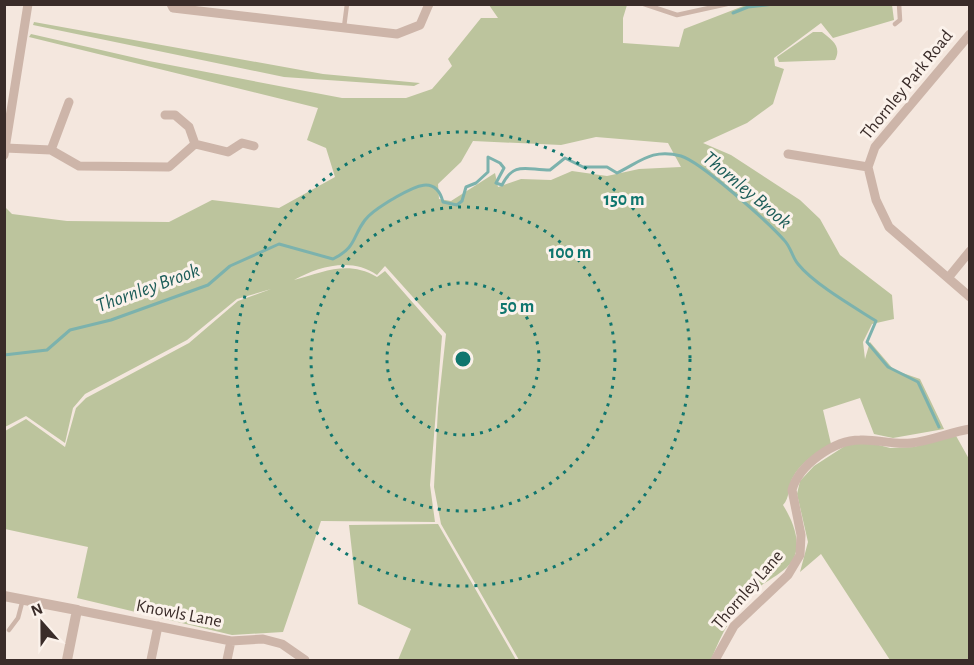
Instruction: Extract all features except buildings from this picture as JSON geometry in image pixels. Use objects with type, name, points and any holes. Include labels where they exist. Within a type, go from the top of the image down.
[{"type":"street","points":[[4,155],[28,4]]},
{"type":"street","points":[[171,4],[173,8],[397,34],[420,25],[429,4]]},
{"type":"street","name":"Thornley Park Road","points":[[969,33],[876,147],[868,166],[876,200],[889,227],[969,297]]},
{"type":"street","points":[[51,150],[69,102]]},
{"type":"street","points":[[165,115],[175,115],[189,127],[195,144]]},
{"type":"street","points":[[195,144],[228,152],[242,143],[254,146]]},
{"type":"street","points":[[5,148],[51,150],[79,166],[169,167],[195,144]]},
{"type":"street","points":[[788,154],[868,166]]},
{"type":"street","points":[[948,278],[969,251]]},
{"type":"street","name":"Thornley Lane","points":[[715,660],[734,626],[783,580],[800,555],[801,535],[792,490],[808,465],[848,442],[858,440],[884,444],[911,443],[969,429]]},
{"type":"street","points":[[4,596],[77,610],[67,660]]},
{"type":"street","name":"Knowls Lane","points":[[77,610],[231,641],[254,639],[282,644],[305,660]]},
{"type":"street","points":[[151,660],[158,627]]},
{"type":"street","points":[[227,660],[231,641]]},
{"type":"lane","points":[[344,27],[347,4]]},
{"type":"lane","points":[[644,4],[677,15],[727,4]]},
{"type":"lane","points":[[896,24],[900,20],[899,4]]},
{"type":"lane","points":[[9,630],[18,618],[23,599]]},
{"type":"green space","points":[[489,5],[627,5],[623,18],[623,43],[679,47],[684,29],[746,5],[892,5],[894,20],[833,38],[821,23],[774,58],[775,66],[784,69],[773,104],[747,123],[703,143],[731,155],[800,200],[820,219],[840,255],[892,295],[894,319],[872,324],[863,342],[865,359],[870,342],[894,370],[920,379],[944,429],[893,438],[874,434],[860,398],[823,410],[831,444],[809,458],[795,473],[783,505],[796,535],[794,558],[785,569],[755,590],[740,606],[724,631],[711,660],[519,660],[441,524],[434,487],[438,408],[446,334],[385,266],[377,275],[357,266],[325,268],[294,280],[346,268],[356,269],[377,277],[385,271],[442,336],[430,485],[435,522],[321,521],[283,632],[232,635],[77,598],[88,547],[5,529],[5,431],[26,419],[65,447],[76,408],[86,398],[189,343],[238,301],[271,289],[237,299],[187,340],[85,394],[73,408],[65,443],[26,416],[5,427],[4,206],[12,214],[67,221],[169,222],[212,200],[279,208],[335,177],[326,148],[307,140],[318,108],[29,37],[31,34],[149,61],[342,98],[406,98],[432,89],[452,66],[448,59],[481,18],[498,18]],"holes":[[[596,137],[668,143],[681,167],[639,169],[607,176],[572,171],[551,180],[521,179],[498,187],[495,173],[451,201],[439,199],[438,184],[461,162],[473,141],[561,145]]]},
{"type":"green space","points":[[34,22],[323,74],[420,83],[414,86],[284,77],[33,25]]},
{"type":"green space","points":[[813,32],[822,32],[835,44],[837,55],[835,60],[779,62],[777,57]]},
{"type":"green space","points":[[955,434],[969,459],[969,660],[890,660],[821,554],[800,572],[808,542],[797,494],[800,481],[814,466],[848,444],[875,444],[890,448],[914,447]]},
{"type":"green space","points":[[438,524],[516,660],[398,660],[411,629],[358,604],[349,525]]},
{"type":"waterway","points":[[733,13],[748,7],[774,4]]},
{"type":"waterway","name":"Thornley Brook","points":[[4,355],[47,350],[70,330],[111,320],[208,285],[230,266],[279,244],[333,259],[350,246],[371,214],[413,188],[428,185],[434,187],[443,202],[457,205],[462,201],[466,187],[476,183],[488,172],[488,157],[500,163],[504,168],[496,183],[502,185],[507,177],[516,170],[522,168],[550,170],[565,158],[583,167],[607,167],[617,173],[647,157],[671,154],[691,161],[718,180],[784,240],[805,272],[835,295],[876,321],[867,342],[888,367],[918,382],[939,427]]}]
